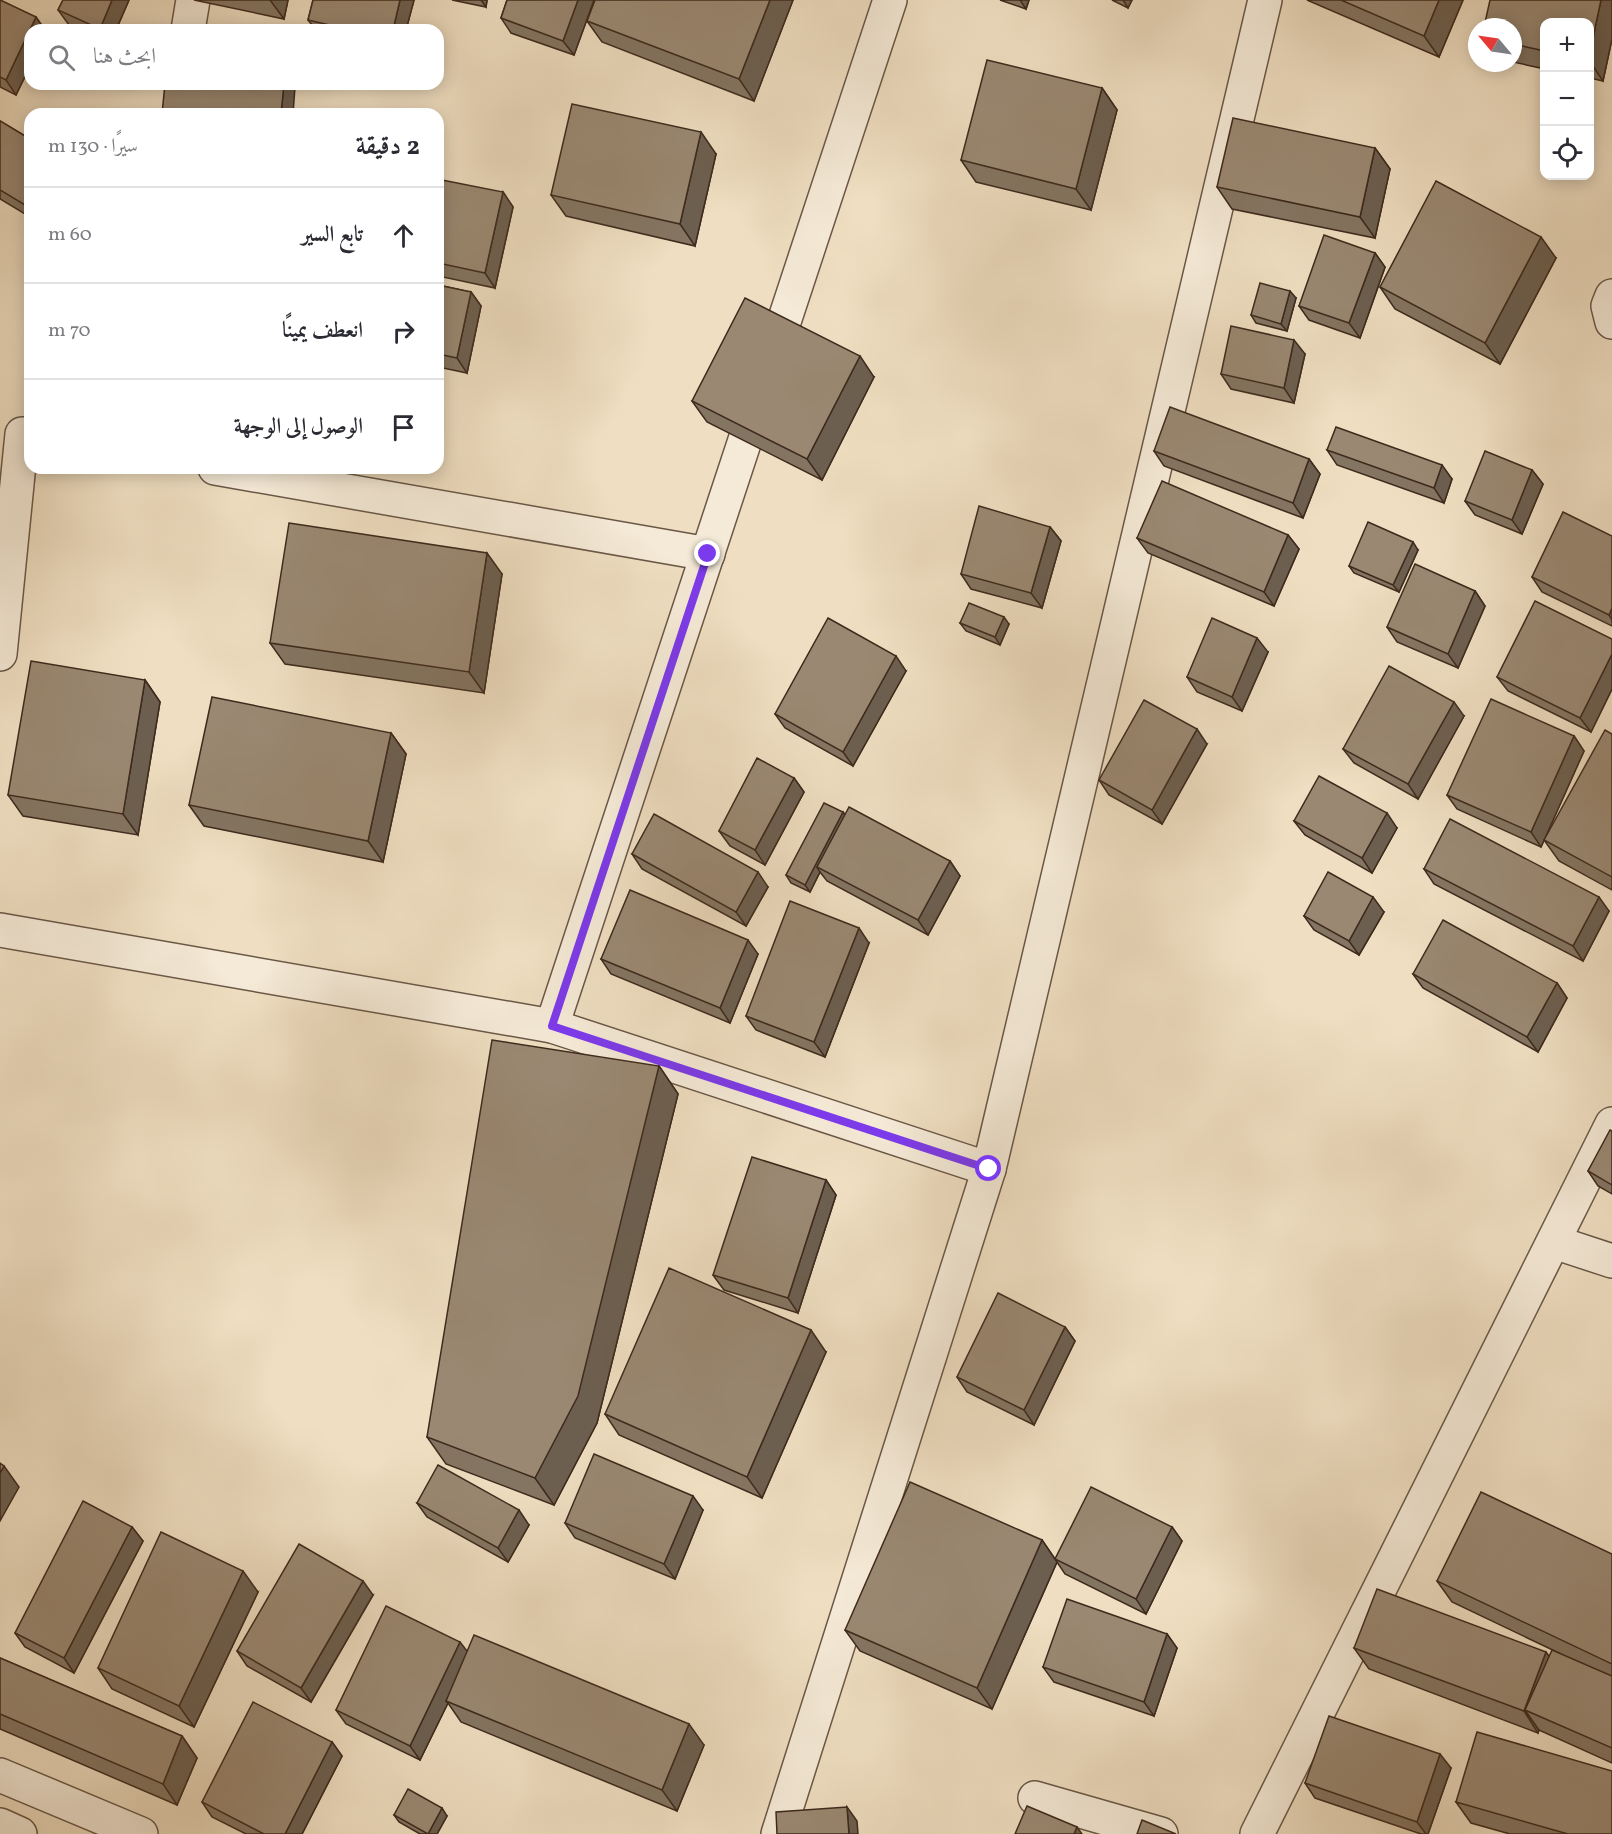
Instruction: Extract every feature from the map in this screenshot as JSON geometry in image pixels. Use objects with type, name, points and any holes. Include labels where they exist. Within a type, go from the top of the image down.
[{"type":"street","points":[[189,24],[193,0]]},
{"type":"street","points":[[552,1026],[890,0]]},
{"type":"street","points":[[778,1834],[989,1169],[1265,0]]},
{"type":"street","points":[[1612,296],[1608,306],[1612,322]]},
{"type":"street","points":[[0,654],[17,434]]},
{"type":"street","points":[[249,474],[708,554]]},
{"type":"street","points":[[0,930],[552,1026],[989,1169]]},
{"type":"street","points":[[1257,1834],[1612,1124]]},
{"type":"street","points":[[1554,1242],[1612,1261]]},
{"type":"street","points":[[0,1774],[141,1834]]},
{"type":"street","points":[[1035,1798],[1161,1834]]},
{"type":"street","points":[[0,1825],[20,1834]]},
{"type":"building","points":[[0,0],[36,17],[33,24],[24,24],[24,42],[6,80],[0,77]]},
{"type":"building","points":[[63,0],[112,0],[102,24],[89,24],[58,10]]},
{"type":"building","points":[[313,0],[400,0],[394,24],[325,24],[308,20]]},
{"type":"building","points":[[507,0],[578,0],[563,41],[501,18]]},
{"type":"building","points":[[595,0],[770,0],[739,79],[587,21]]},
{"type":"building","points":[[1341,0],[1439,0],[1424,36]]},
{"type":"building","points":[[1490,0],[1601,0],[1594,33],[1594,18],[1540,18],[1540,50],[1522,46],[1522,18],[1486,18]]},
{"type":"building","points":[[987,60],[1102,88],[1076,189],[961,160]]},
{"type":"building","points":[[164,90],[283,90],[282,108],[163,108]]},
{"type":"building","points":[[572,104],[701,132],[680,224],[551,195]]},
{"type":"building","points":[[1233,118],[1375,148],[1360,217],[1217,187]]},
{"type":"building","points":[[0,121],[24,135],[24,204],[0,190]]},
{"type":"building","points":[[444,180],[503,192],[485,273],[444,264]]},
{"type":"building","points":[[1436,181],[1541,237],[1485,343],[1380,287]]},
{"type":"building","points":[[1324,235],[1375,253],[1349,323],[1299,306]]},
{"type":"building","points":[[1260,283],[1290,291],[1281,324],[1251,315]]},
{"type":"building","points":[[444,286],[471,292],[457,358],[444,355]]},
{"type":"building","points":[[745,298],[860,356],[807,459],[692,401]]},
{"type":"building","points":[[1231,326],[1294,340],[1284,388],[1221,374]]},
{"type":"building","points":[[1170,407],[1309,459],[1293,503],[1154,451]]},
{"type":"building","points":[[1336,427],[1442,465],[1434,488],[1327,450]]},
{"type":"building","points":[[1485,451],[1532,470],[1512,520],[1465,501]]},
{"type":"building","points":[[1162,481],[1288,535],[1264,592],[1137,538]]},
{"type":"building","points":[[979,506],[1050,527],[1031,593],[961,574]]},
{"type":"building","points":[[1563,512],[1612,536],[1612,608],[1609,615],[1532,577]]},
{"type":"building","points":[[1368,522],[1413,542],[1393,585],[1349,566]]},
{"type":"building","points":[[289,523],[487,553],[469,672],[270,643]]},
{"type":"building","points":[[1415,564],[1475,591],[1448,654],[1387,627]]},
{"type":"building","points":[[1535,601],[1612,639],[1612,654],[1580,718],[1497,677]]},
{"type":"building","points":[[969,603],[1004,617],[995,637],[960,623]]},
{"type":"building","points":[[828,618],[896,656],[843,752],[775,714]]},
{"type":"building","points":[[1212,618],[1257,638],[1232,697],[1187,677]]},
{"type":"building","points":[[31,661],[145,680],[123,814],[8,795]]},
{"type":"building","points":[[1389,666],[1454,702],[1408,784],[1343,749]]},
{"type":"building","points":[[212,697],[391,733],[368,841],[189,805]]},
{"type":"building","points":[[1491,699],[1574,736],[1531,832],[1447,795]]},
{"type":"building","points":[[1144,700],[1197,729],[1152,810],[1099,780]]},
{"type":"building","points":[[1605,730],[1612,734],[1612,877],[1544,840]]},
{"type":"building","points":[[757,758],[794,778],[755,850],[719,831]]},
{"type":"building","points":[[1319,776],[1387,813],[1362,858],[1294,821]]},
{"type":"building","points":[[824,803],[843,812],[805,885],[786,875]]},
{"type":"building","points":[[849,807],[950,861],[918,920],[817,867]]},
{"type":"building","points":[[654,814],[758,872],[736,912],[632,854]]},
{"type":"building","points":[[1450,819],[1599,897],[1573,946],[1424,869]]},
{"type":"building","points":[[1328,872],[1373,897],[1349,941],[1304,916]]},
{"type":"building","points":[[630,890],[748,940],[720,1008],[601,959]]},
{"type":"building","points":[[790,901],[859,928],[814,1042],[746,1016]]},
{"type":"building","points":[[1443,920],[1557,983],[1527,1037],[1413,974]]},
{"type":"building","points":[[492,1040],[659,1066],[578,1396],[535,1478],[427,1437]]},
{"type":"building","points":[[1610,1130],[1612,1131],[1612,1185],[1588,1171]]},
{"type":"building","points":[[752,1157],[826,1180],[788,1298],[713,1275]]},
{"type":"building","points":[[669,1268],[811,1330],[747,1477],[605,1414]]},
{"type":"building","points":[[998,1293],[1065,1327],[1024,1410],[957,1377]]},
{"type":"building","points":[[594,1454],[693,1496],[664,1564],[565,1523]]},
{"type":"building","points":[[438,1465],[519,1510],[498,1548],[417,1503]]},
{"type":"building","points":[[910,1482],[1042,1540],[977,1688],[845,1630]]},
{"type":"building","points":[[1091,1487],[1172,1527],[1136,1599],[1055,1559]]},
{"type":"building","points":[[1481,1492],[1612,1554],[1612,1664],[1437,1581]]},
{"type":"building","points":[[83,1501],[132,1527],[64,1658],[15,1633]]},
{"type":"building","points":[[161,1532],[243,1571],[179,1706],[98,1668]]},
{"type":"building","points":[[299,1544],[363,1581],[301,1688],[237,1651]]},
{"type":"building","points":[[1377,1589],[1546,1652],[1524,1711],[1354,1648]]},
{"type":"building","points":[[1067,1599],[1167,1634],[1144,1702],[1043,1667]]},
{"type":"building","points":[[386,1606],[460,1642],[410,1746],[336,1710]]},
{"type":"building","points":[[474,1635],[689,1724],[662,1790],[446,1701]]},
{"type":"building","points":[[1552,1650],[1612,1676],[1612,1748],[1525,1710]]},
{"type":"building","points":[[0,1658],[182,1736],[163,1784],[0,1714]]},
{"type":"building","points":[[253,1702],[332,1742],[285,1834],[264,1834],[202,1802]]},
{"type":"building","points":[[1329,1716],[1440,1754],[1417,1822],[1305,1783]]},
{"type":"building","points":[[1477,1732],[1612,1771],[1612,1834],[1568,1834],[1456,1802]]},
{"type":"building","points":[[408,1789],[442,1808],[428,1834],[394,1815]]},
{"type":"building","points":[[1027,1806],[1077,1827],[1074,1834],[1015,1834]]},
{"type":"building","points":[[847,1807],[849,1834],[777,1834],[776,1812]]},
{"type":"building","points":[[1142,1820],[1176,1834],[1137,1834]]},
{"type":"route","points":[[708,554],[552,1026],[989,1169]]}]
